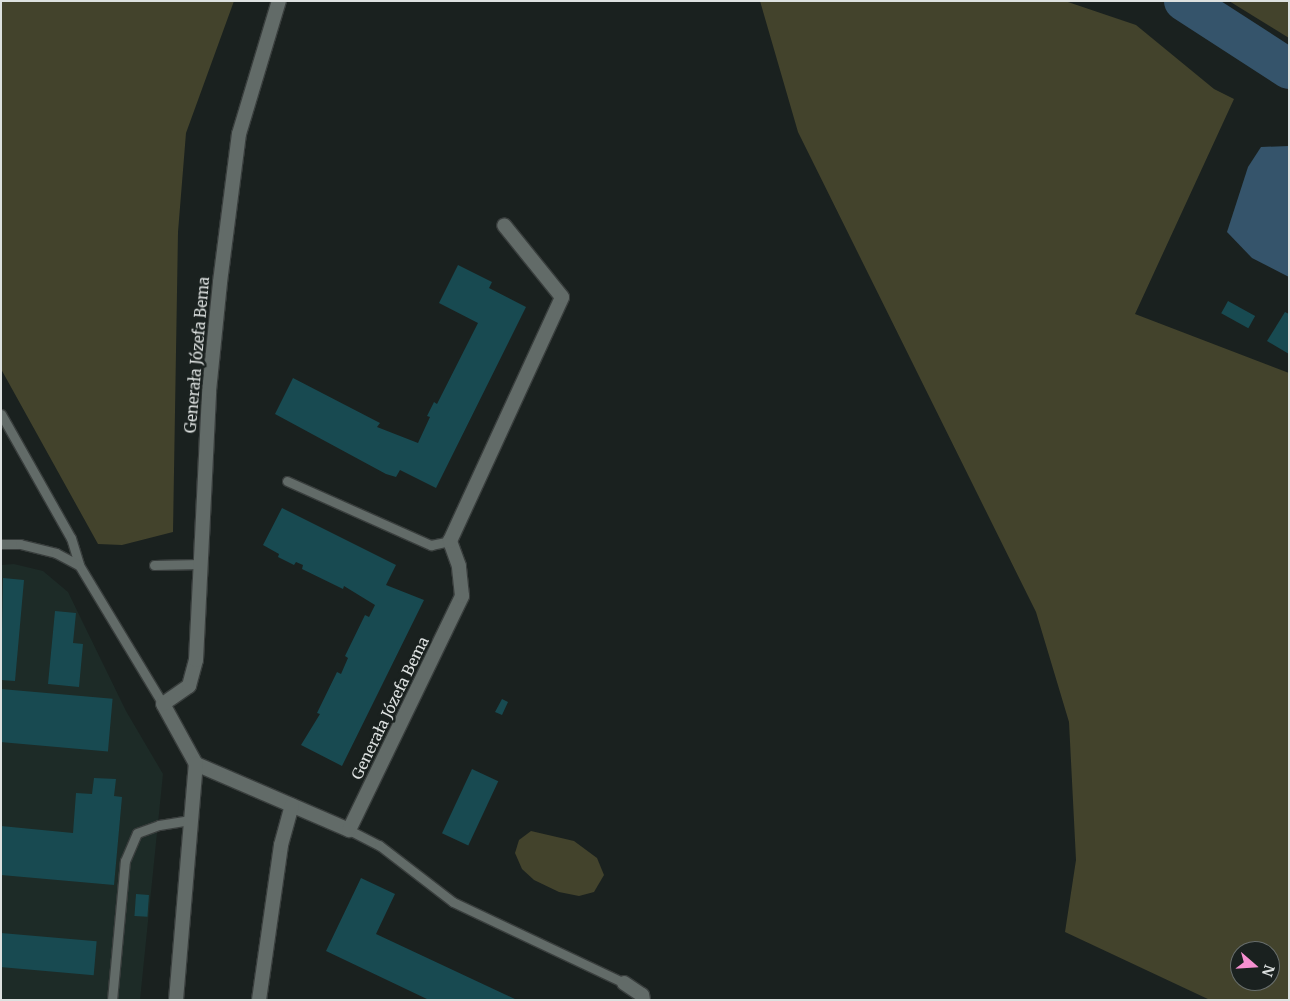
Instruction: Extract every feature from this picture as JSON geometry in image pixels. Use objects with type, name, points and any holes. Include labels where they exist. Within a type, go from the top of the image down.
[{"type":"street","name":"Generała Józefa Bema","points":[[162,704],[189,686],[196,660],[208,391],[239,134],[279,1]]},
{"type":"street","points":[[450,541],[562,297],[504,225]]},
{"type":"street","name":"Generała Józefa Bema","points":[[349,830],[462,596],[459,566],[450,541]]},
{"type":"street","points":[[162,704],[196,764],[189,820],[176,1000]]},
{"type":"street","points":[[196,764],[349,830]]},
{"type":"street","points":[[258,1000],[281,845],[292,805]]},
{"type":"street","points":[[624,983],[642,995],[643,1000]]},
{"type":"lane","points":[[1,414],[71,538],[79,565],[162,704]]},
{"type":"lane","points":[[287,480],[431,545],[450,541]]},
{"type":"lane","points":[[1,544],[20,544],[56,554],[79,565]]},
{"type":"lane","points":[[154,565],[200,564]]},
{"type":"lane","points":[[112,1000],[125,861],[138,833],[159,825],[189,820]]},
{"type":"lane","points":[[349,830],[379,845],[453,902],[624,983]]},
{"type":"shaded area","points":[[14,564],[43,571],[68,592],[126,711],[163,774],[140,1000],[1,1000],[1,565]]},
{"type":"green space","points":[[1,1],[234,1],[186,133],[178,232],[173,532],[122,545],[98,544],[1,369]]},
{"type":"green space","points":[[760,1],[1065,1],[1136,25],[1214,89],[1234,99],[1135,314],[1289,373],[1289,1000],[1210,1000],[1065,932],[1076,860],[1069,722],[1036,612],[798,132]]},
{"type":"green space","points":[[1229,1],[1289,1],[1289,38]]},
{"type":"green space","points":[[531,831],[574,841],[597,858],[604,875],[594,892],[579,896],[559,892],[534,880],[522,869],[515,853],[519,840]]},
{"type":"water","points":[[1289,146],[1289,277],[1252,258],[1227,232],[1248,167],[1261,147]]},
{"type":"building","points":[[458,265],[492,282],[489,288],[526,307],[436,488],[400,470],[396,477],[386,474],[275,414],[293,378],[380,423],[377,427],[418,443],[430,417],[427,416],[434,402],[437,404],[478,323],[439,303]]},
{"type":"building","points":[[1228,301],[1255,316],[1248,328],[1221,313]]},
{"type":"building","points":[[1285,312],[1289,314],[1289,354],[1267,341]]},
{"type":"building","points":[[282,508],[396,565],[386,585],[424,600],[342,766],[301,745],[320,714],[317,713],[337,672],[341,674],[348,658],[345,656],[365,615],[369,617],[375,605],[344,586],[343,589],[302,569],[303,565],[296,562],[294,565],[278,557],[279,554],[263,545]]},
{"type":"building","points":[[3,578],[24,580],[15,681],[1,680]]},
{"type":"building","points":[[55,611],[76,613],[73,643],[83,644],[79,687],[48,684]]},
{"type":"building","points":[[1,689],[113,699],[108,752],[1,742]]},
{"type":"building","points":[[502,699],[508,702],[502,715],[495,712]]},
{"type":"building","points":[[472,769],[498,781],[468,846],[442,833]]},
{"type":"building","points":[[94,778],[116,779],[114,796],[122,797],[114,885],[1,875],[1,826],[73,833],[76,793],[92,794]]},
{"type":"building","points":[[361,878],[395,894],[376,934],[517,1000],[429,1000],[326,951]]},
{"type":"building","points":[[136,894],[149,895],[147,917],[134,916]]},
{"type":"building","points":[[1,933],[97,941],[94,975],[1,967]]},
{"type":"waterway","points":[[1184,1],[1289,69]]}]
